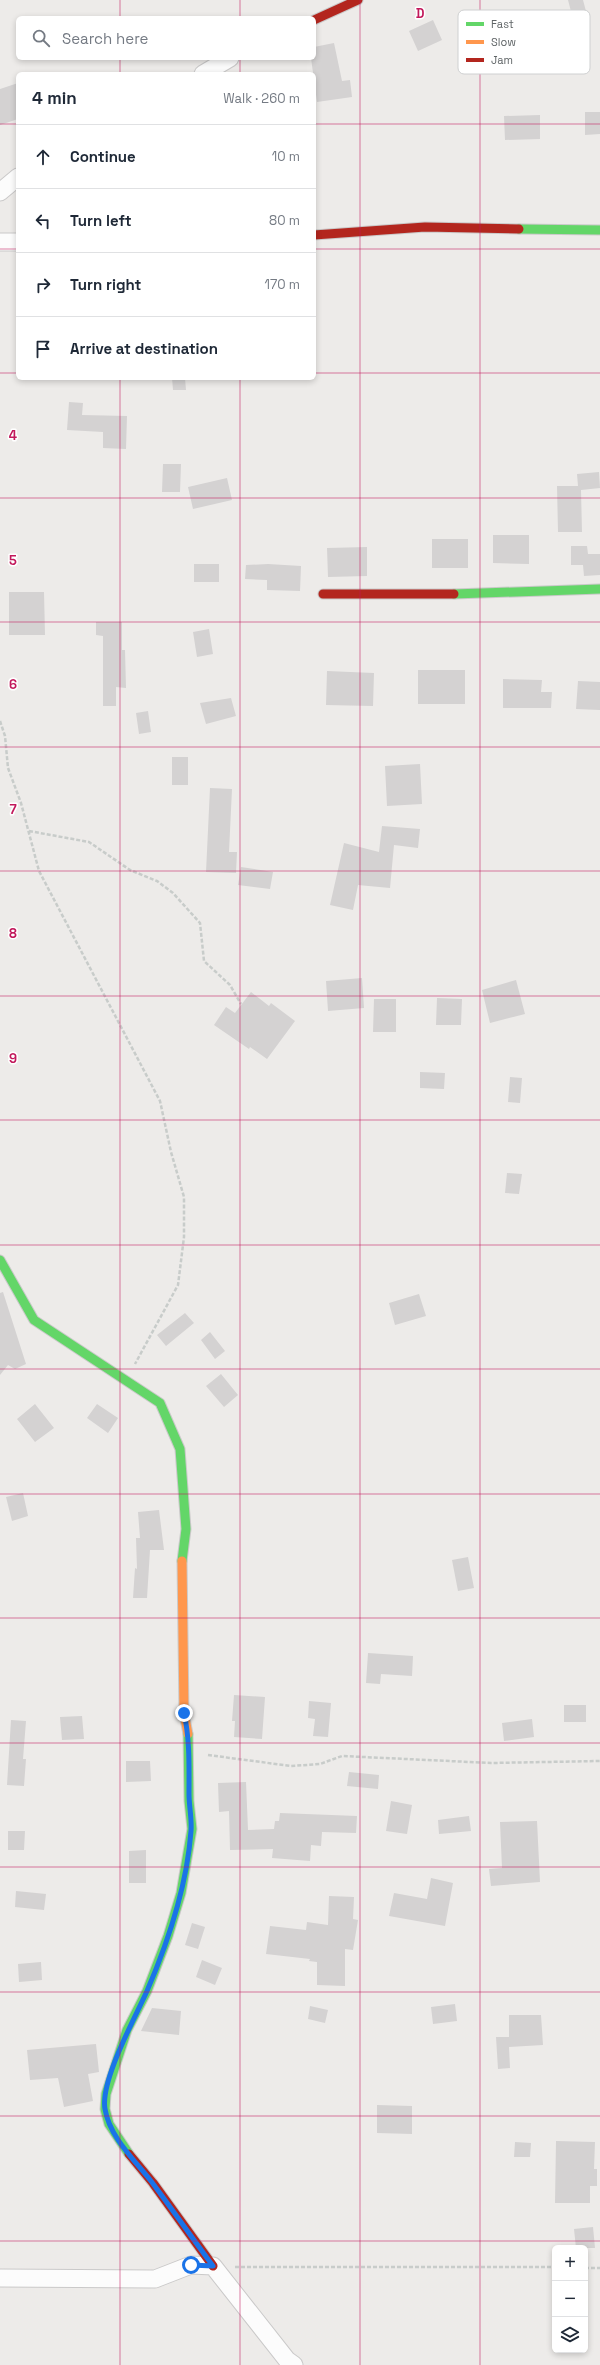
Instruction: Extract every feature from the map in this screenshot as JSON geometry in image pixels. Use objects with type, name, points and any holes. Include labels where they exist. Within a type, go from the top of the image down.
[{"type":"street","points":[[316,19],[346,7],[358,0]]},
{"type":"street","points":[[206,72],[227,60]]},
{"type":"street","points":[[0,192],[16,179]]},
{"type":"street","points":[[316,235],[426,227],[600,230]]},
{"type":"street","points":[[0,242],[16,242]]},
{"type":"street","points":[[322,594],[502,594],[600,590]]},
{"type":"street","points":[[0,1260],[34,1320],[160,1402],[180,1448],[186,1529],[182,1564],[184,1713],[189,1739],[189,1801],[192,1829],[182,1892],[168,1936],[147,1991],[127,2030],[106,2094],[105,2109],[109,2124],[129,2155],[153,2183],[213,2266],[287,2360],[294,2365]]},
{"type":"street","points":[[0,2278],[155,2279],[191,2265],[213,2266]]},
{"type":"path","points":[[0,721],[5,736],[8,768],[29,831],[38,871],[160,1101],[171,1152],[184,1197],[184,1237],[178,1285],[154,1326],[148,1343],[125,1379]]},
{"type":"path","points":[[29,831],[89,842],[130,870],[157,881],[173,893],[200,923],[204,961],[230,985],[241,1004]]},
{"type":"path","points":[[189,1739],[209,1756],[291,1766],[320,1764],[342,1756],[490,1763],[600,1761]]},
{"type":"path","points":[[213,2266],[552,2267]]},
{"type":"path","points":[[588,2268],[600,2268]]},
{"type":"building","points":[[568,0],[583,0],[586,10],[571,10]]},
{"type":"building","points":[[433,20],[442,40],[418,51],[409,31]]},
{"type":"building","points":[[334,43],[342,81],[350,80],[352,97],[317,102],[316,72],[313,72],[311,60],[316,60],[316,47]]},
{"type":"building","points":[[16,84],[16,120],[0,125],[0,89]]},
{"type":"building","points":[[585,112],[600,112],[600,134],[585,135]]},
{"type":"building","points":[[540,115],[540,139],[505,140],[504,116]]},
{"type":"building","points":[[172,380],[185,380],[186,390],[173,390]]},
{"type":"building","points":[[69,402],[83,403],[82,415],[127,416],[126,449],[103,448],[103,432],[67,430]]},
{"type":"building","points":[[163,464],[181,464],[180,492],[162,492]]},
{"type":"building","points":[[599,472],[600,488],[581,490],[582,532],[558,532],[557,486],[578,486],[577,474]]},
{"type":"building","points":[[227,478],[232,500],[193,509],[188,487]]},
{"type":"building","points":[[493,535],[529,535],[529,564],[493,563]]},
{"type":"building","points":[[432,539],[468,539],[468,568],[432,568]]},
{"type":"building","points":[[571,546],[587,546],[588,554],[600,554],[600,575],[584,576],[583,565],[571,565]]},
{"type":"building","points":[[367,547],[367,576],[328,577],[327,548]]},
{"type":"building","points":[[194,564],[219,564],[219,582],[194,582]]},
{"type":"building","points":[[268,564],[301,566],[300,591],[267,590],[267,580],[245,579],[246,565]]},
{"type":"building","points":[[9,592],[44,592],[45,635],[9,635]]},
{"type":"building","points":[[96,622],[122,622],[122,650],[125,650],[126,688],[116,687],[116,706],[103,706],[103,636],[96,635]]},
{"type":"building","points":[[209,629],[213,654],[197,657],[193,632]]},
{"type":"building","points":[[418,670],[465,670],[465,704],[418,704]]},
{"type":"building","points":[[327,671],[374,673],[373,706],[326,705]]},
{"type":"building","points":[[503,679],[542,680],[541,692],[552,692],[551,708],[503,708]]},
{"type":"building","points":[[578,681],[600,682],[600,710],[576,709]]},
{"type":"building","points":[[231,698],[236,716],[206,724],[200,703]]},
{"type":"building","points":[[148,711],[151,732],[139,734],[136,713]]},
{"type":"building","points":[[172,757],[188,757],[188,785],[172,785]]},
{"type":"building","points":[[420,764],[422,804],[387,806],[385,766]]},
{"type":"building","points":[[210,788],[232,789],[229,852],[237,852],[236,873],[206,872]]},
{"type":"building","points":[[382,826],[420,829],[418,848],[394,845],[390,888],[358,885],[353,910],[330,905],[344,843],[379,852]]},
{"type":"building","points":[[241,867],[273,872],[270,889],[238,885]]},
{"type":"building","points":[[362,978],[364,1008],[328,1011],[326,981]]},
{"type":"building","points":[[516,980],[525,1014],[490,1023],[482,990]]},
{"type":"building","points":[[251,992],[269,1006],[271,1003],[295,1021],[267,1059],[250,1047],[249,1049],[214,1025],[226,1007],[235,1013]]},
{"type":"building","points":[[437,998],[462,999],[461,1025],[436,1025]]},
{"type":"building","points":[[374,999],[396,999],[396,1032],[373,1032]]},
{"type":"building","points":[[420,1072],[445,1073],[444,1089],[420,1088]]},
{"type":"building","points":[[510,1077],[522,1078],[520,1103],[508,1102]]},
{"type":"building","points":[[507,1173],[522,1174],[519,1194],[505,1193]]},
{"type":"building","points":[[3,1292],[26,1364],[15,1369],[8,1365],[0,1375],[0,1293]]},
{"type":"building","points":[[419,1294],[426,1316],[395,1325],[389,1303]]},
{"type":"building","points":[[185,1313],[194,1323],[166,1346],[157,1335]]},
{"type":"building","points":[[210,1332],[225,1351],[215,1359],[201,1340]]},
{"type":"building","points":[[221,1374],[238,1395],[224,1407],[206,1386]]},
{"type":"building","points":[[35,1404],[54,1428],[35,1442],[17,1419]]},
{"type":"building","points":[[97,1404],[118,1418],[108,1433],[87,1418]]},
{"type":"building","points":[[23,1493],[28,1516],[12,1521],[6,1497]]},
{"type":"building","points":[[159,1510],[164,1550],[150,1550],[147,1598],[133,1598],[135,1568],[137,1569],[136,1538],[140,1538],[138,1512]]},
{"type":"building","points":[[468,1557],[474,1588],[458,1591],[452,1560]]},
{"type":"building","points":[[368,1653],[413,1656],[412,1676],[381,1674],[380,1684],[366,1683]]},
{"type":"building","points":[[234,1695],[265,1697],[262,1739],[234,1737],[235,1721],[232,1721]]},
{"type":"building","points":[[309,1701],[331,1703],[328,1737],[313,1736],[315,1719],[308,1718]]},
{"type":"building","points":[[564,1705],[586,1705],[586,1722],[564,1722]]},
{"type":"building","points":[[82,1716],[84,1739],[62,1740],[60,1717]]},
{"type":"building","points":[[532,1719],[534,1737],[504,1741],[502,1723]]},
{"type":"building","points":[[11,1720],[26,1721],[23,1759],[26,1759],[24,1786],[7,1785]]},
{"type":"building","points":[[126,1761],[150,1761],[151,1781],[126,1782]]},
{"type":"building","points":[[349,1772],[379,1775],[378,1789],[347,1786]]},
{"type":"building","points":[[246,1782],[248,1830],[274,1829],[275,1821],[279,1821],[280,1813],[357,1816],[356,1833],[322,1832],[321,1846],[311,1845],[310,1861],[272,1858],[273,1849],[230,1850],[229,1811],[219,1812],[218,1783]]},
{"type":"building","points":[[391,1801],[412,1805],[407,1834],[386,1831]]},
{"type":"building","points":[[469,1816],[471,1831],[439,1834],[438,1820]]},
{"type":"building","points":[[537,1821],[540,1882],[491,1886],[489,1869],[502,1868],[500,1822]]},
{"type":"building","points":[[8,1831],[25,1831],[24,1850],[8,1850]]},
{"type":"building","points":[[146,1850],[146,1883],[129,1883],[129,1851]]},
{"type":"building","points":[[431,1878],[453,1883],[445,1926],[389,1916],[394,1893],[427,1899]]},
{"type":"building","points":[[16,1891],[46,1894],[44,1910],[15,1907]]},
{"type":"building","points":[[329,1896],[354,1897],[353,1919],[358,1920],[353,1950],[345,1949],[345,1986],[317,1985],[317,1962],[309,1961],[310,1959],[266,1954],[270,1926],[306,1930],[307,1922],[328,1925]]},
{"type":"building","points":[[192,1923],[205,1927],[198,1949],[185,1945]]},
{"type":"building","points":[[202,1960],[222,1968],[215,1985],[196,1977]]},
{"type":"building","points":[[41,1962],[42,1980],[19,1982],[18,1964]]},
{"type":"building","points":[[455,2004],[457,2021],[433,2024],[431,2007]]},
{"type":"building","points":[[310,2006],[328,2010],[325,2023],[308,2019]]},
{"type":"building","points":[[152,2008],[181,2011],[179,2035],[141,2031]]},
{"type":"building","points":[[509,2015],[541,2015],[543,2045],[509,2047],[510,2068],[498,2069],[496,2037],[509,2037]]},
{"type":"building","points":[[96,2044],[99,2072],[88,2074],[93,2101],[64,2107],[58,2078],[30,2080],[27,2050]]},
{"type":"building","points":[[377,2105],[412,2106],[412,2134],[377,2133]]},
{"type":"building","points":[[556,2141],[595,2142],[594,2169],[597,2169],[597,2186],[590,2186],[590,2203],[555,2203]]},
{"type":"building","points":[[515,2142],[531,2143],[530,2157],[514,2157]]},
{"type":"building","points":[[593,2227],[595,2248],[588,2248],[588,2245],[576,2245],[574,2229]]},
{"type":"traffic: fast","points":[[519,229],[600,230]]},
{"type":"traffic: fast","points":[[454,594],[600,589]]},
{"type":"traffic: fast","points":[[0,1260],[34,1320],[160,1403],[180,1449],[186,1529],[182,1561]]},
{"type":"traffic: fast","points":[[129,2154],[109,2124],[105,2109],[106,2094],[127,2030],[147,1991],[168,1936],[181,1893],[192,1829],[189,1801],[188,1734]]},
{"type":"traffic: slow","points":[[182,1561],[184,1713],[188,1734]]},
{"type":"traffic: jam","points":[[316,19],[358,0]]},
{"type":"traffic: jam","points":[[316,235],[425,227],[519,229]]},
{"type":"traffic: jam","points":[[323,594],[454,594]]},
{"type":"traffic: jam","points":[[129,2154],[153,2183],[213,2266]]},
{"type":"route","points":[[184,1713],[189,1739],[189,1801],[192,1829],[182,1892],[168,1936],[147,1991],[127,2030],[106,2094],[105,2109],[109,2124],[129,2155],[153,2183],[213,2266],[191,2265]]}]
